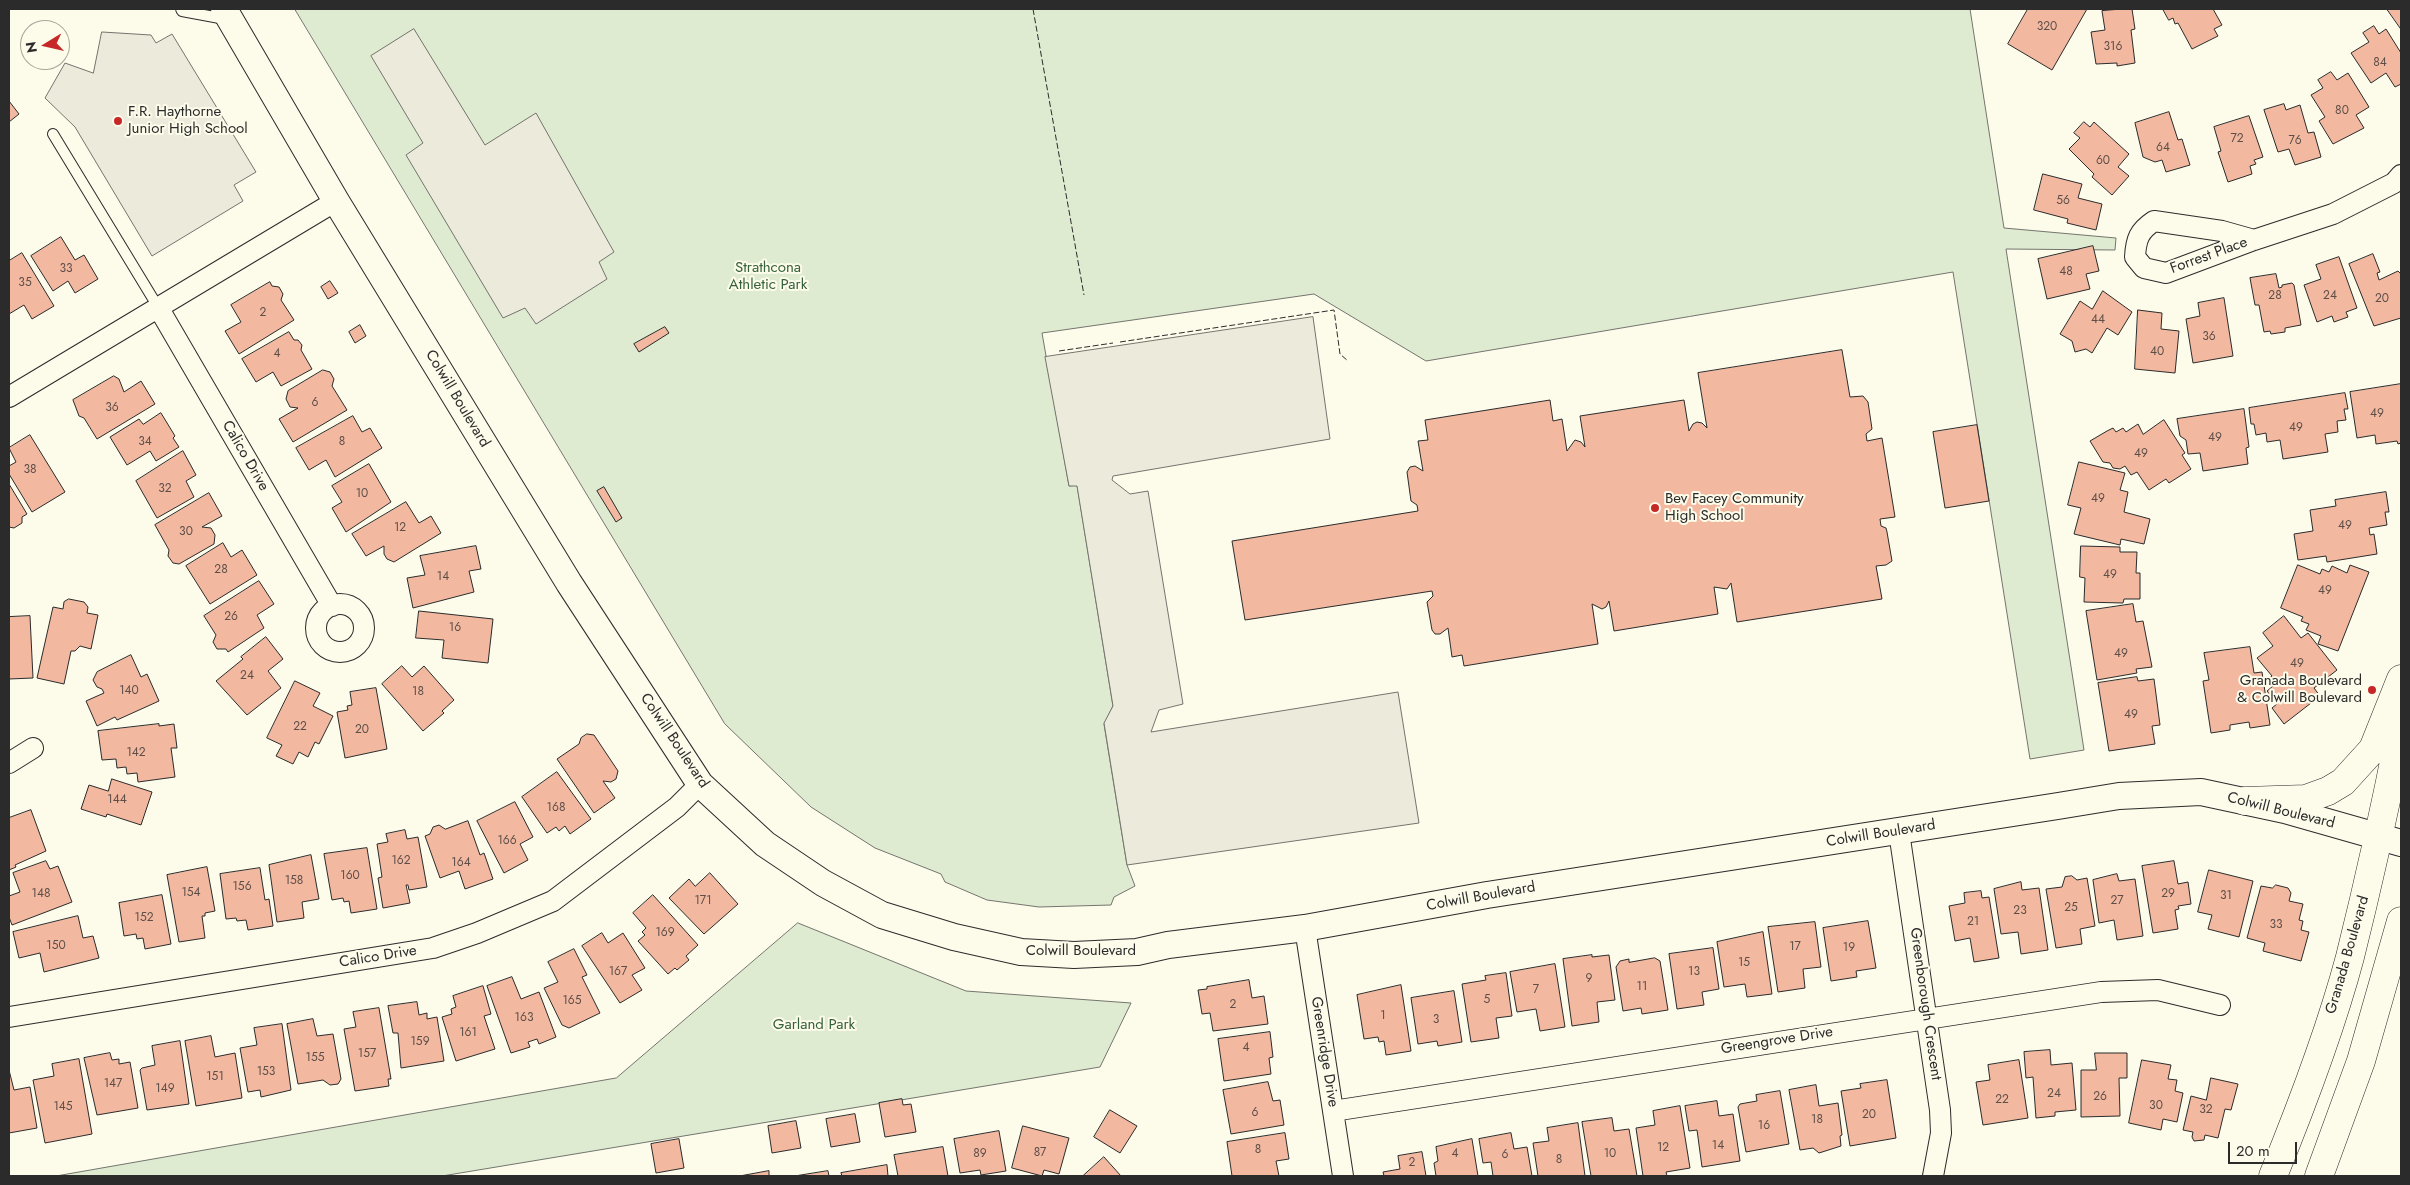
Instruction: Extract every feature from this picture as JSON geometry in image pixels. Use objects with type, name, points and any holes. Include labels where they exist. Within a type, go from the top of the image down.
[{"type":"main road","points":[[2245,801],[2306,799],[2328,791],[2343,782],[2374,748],[2401,679]]},
{"type":"main road","name":"Granada Boulevard","points":[[2273,1176],[2302,1105],[2390,840],[2401,727]]},
{"type":"main road","points":[[2319,1176],[2361,1061],[2401,921]]},
{"type":"street","name":"Colwill Boulevard","points":[[227,14],[336,201],[569,583],[700,784],[765,844],[823,884],[882,915],[954,937],[1021,952],[1083,954],[1137,952],[1168,945],[1305,928],[1622,874],[2119,796],[2201,792],[2245,801],[2390,840]]},
{"type":"street","name":"Forrest Place","points":[[2254,240],[2222,230],[2154,221],[2141,230],[2136,241],[2135,257],[2144,268],[2166,273],[2254,240],[2333,214],[2394,183],[2401,175]]},
{"type":"street","points":[[9,397],[336,201]]},
{"type":"street","name":"Calico Drive","points":[[158,307],[332,606]]},
{"type":"street","points":[[9,763],[33,748]]},
{"type":"street","name":"Calico Drive","points":[[9,1016],[433,948],[553,901],[677,807],[700,784]]},
{"type":"street","name":"Greenborough Crescent","points":[[1899,832],[1940,1110],[1940,1133],[1933,1176]]},
{"type":"street","name":"Greenridge Drive","points":[[1305,928],[1343,1176]]},
{"type":"street","name":"Greengrove Drive","points":[[1333,1111],[2101,992],[2158,990],[2220,1005]]},
{"type":"lane","points":[[180,9],[182,11],[227,14]]},
{"type":"lane","points":[[54,134],[158,307]]},
{"type":"green space","name":"Strathcona Athletic Park","points":[[295,9],[1970,9],[2004,228],[2116,238],[2115,250],[2006,249],[2084,750],[2030,759],[1953,272],[1426,361],[1314,294],[1042,333],[1069,486],[1077,485],[1113,706],[1104,724],[1127,865],[1135,886],[1114,897],[1111,905],[1039,907],[987,900],[945,882],[941,874],[875,848],[811,807],[725,724]]},
{"type":"green space","name":"Garland Park","points":[[798,923],[966,991],[1131,1003],[1100,1067],[442,1176],[56,1176],[616,1078]]},
{"type":"shaded area","points":[[414,29],[485,145],[536,113],[614,252],[599,262],[607,279],[536,324],[525,308],[503,318],[406,155],[423,143],[371,56]]},
{"type":"shaded area","points":[[102,32],[151,35],[156,43],[172,34],[256,172],[234,185],[243,201],[152,256],[75,127],[45,98],[61,70],[70,70],[70,65],[93,73]]},
{"type":"shaded area","points":[[1313,317],[1330,439],[1113,476],[1112,480],[1130,494],[1148,491],[1183,704],[1159,710],[1151,732],[1398,692],[1419,823],[1127,865],[1104,723],[1113,706],[1077,486],[1069,486],[1045,357]]},
{"type":"building","points":[[2028,9],[2087,9],[2052,70],[2008,44]]},
{"type":"building","points":[[2132,9],[2135,29],[2131,30],[2135,63],[2117,66],[2117,63],[2096,64],[2091,32],[2105,30],[2102,11]]},
{"type":"building","points":[[2163,9],[2213,9],[2222,25],[2214,29],[2218,36],[2192,49],[2178,23],[2175,24],[2173,18],[2169,20]]},
{"type":"building","points":[[2387,9],[2401,9],[2401,29]]},
{"type":"building","points":[[2374,26],[2379,34],[2386,29],[2401,53],[2401,84],[2395,87],[2386,73],[2371,83],[2351,53],[2369,42],[2363,33]]},
{"type":"building","points":[[2331,72],[2337,80],[2348,73],[2369,107],[2356,115],[2364,128],[2333,144],[2319,121],[2325,117],[2311,95],[2323,88],[2318,80]]},
{"type":"building","points":[[9,101],[19,114],[9,122]]},
{"type":"building","points":[[2284,104],[2286,110],[2300,105],[2308,133],[2314,132],[2321,157],[2295,165],[2289,149],[2278,152],[2264,110]]},
{"type":"building","points":[[2169,112],[2178,140],[2182,139],[2190,165],[2166,172],[2162,160],[2155,162],[2143,157],[2135,123]]},
{"type":"building","points":[[2249,116],[2263,157],[2254,160],[2256,164],[2250,166],[2252,174],[2228,182],[2218,152],[2221,151],[2214,127]]},
{"type":"building","points":[[2084,122],[2090,127],[2094,122],[2129,154],[2118,167],[2129,176],[2112,195],[2092,177],[2094,174],[2069,149],[2080,138],[2074,133]]},
{"type":"building","points":[[2043,174],[2082,184],[2078,198],[2102,204],[2096,230],[2067,223],[2068,219],[2034,210]]},
{"type":"building","points":[[61,237],[75,260],[84,255],[98,279],[75,293],[68,281],[53,291],[31,256]]},
{"type":"building","points":[[2093,246],[2099,271],[2086,274],[2090,289],[2047,299],[2038,259]]},
{"type":"building","points":[[22,253],[54,306],[32,319],[24,305],[9,314],[9,261]]},
{"type":"building","points":[[2373,254],[2380,272],[2377,273],[2379,280],[2398,271],[2401,274],[2401,318],[2374,326],[2349,264]]},
{"type":"building","points":[[2339,257],[2357,308],[2346,312],[2348,317],[2334,322],[2332,316],[2317,322],[2304,285],[2321,279],[2316,265]]},
{"type":"building","points":[[2276,274],[2279,288],[2282,285],[2292,283],[2294,285],[2301,325],[2285,328],[2285,332],[2271,334],[2270,331],[2264,332],[2259,305],[2255,305],[2250,278]]},
{"type":"building","points":[[330,281],[338,293],[328,299],[321,287]]},
{"type":"building","points":[[270,282],[272,286],[279,287],[283,294],[281,300],[294,320],[239,354],[225,331],[241,322],[231,305]]},
{"type":"building","points":[[2103,291],[2132,312],[2118,335],[2107,328],[2092,353],[2086,349],[2075,352],[2072,341],[2060,334],[2080,301],[2092,309]]},
{"type":"building","points":[[2224,298],[2233,356],[2193,363],[2186,319],[2200,316],[2198,303]]},
{"type":"building","points":[[2138,310],[2162,313],[2161,329],[2179,331],[2175,373],[2135,369]]},
{"type":"building","points":[[360,325],[366,336],[355,343],[349,332]]},
{"type":"building","points":[[665,327],[669,333],[639,352],[634,344]]},
{"type":"building","points":[[289,332],[294,340],[298,340],[302,345],[301,350],[312,369],[281,386],[273,372],[256,382],[242,359]]},
{"type":"building","name":"Bev Facey Community High School","points":[[1842,350],[1850,397],[1863,396],[1868,402],[1872,429],[1866,434],[1867,441],[1882,438],[1895,517],[1880,519],[1881,526],[1886,528],[1892,561],[1886,565],[1876,566],[1882,599],[1737,622],[1731,583],[1727,589],[1714,587],[1718,614],[1614,631],[1609,601],[1606,607],[1602,609],[1592,604],[1598,644],[1464,666],[1462,655],[1452,657],[1448,628],[1440,634],[1435,634],[1432,630],[1427,602],[1433,596],[1432,591],[1245,620],[1232,541],[1418,511],[1417,505],[1411,501],[1407,472],[1410,467],[1415,466],[1423,471],[1418,441],[1428,440],[1425,420],[1550,400],[1553,421],[1562,419],[1567,451],[1575,440],[1581,442],[1585,447],[1580,416],[1684,400],[1689,431],[1693,424],[1697,422],[1702,423],[1707,428],[1698,373]]},
{"type":"building","points":[[323,370],[330,372],[334,379],[332,386],[347,410],[293,442],[279,419],[298,408],[290,407],[286,399],[288,391]]},
{"type":"building","points":[[114,376],[119,379],[124,392],[141,381],[155,404],[97,439],[84,418],[79,416],[73,400]]},
{"type":"building","points":[[2401,384],[2401,443],[2398,444],[2397,441],[2376,444],[2375,435],[2357,438],[2350,392]]},
{"type":"building","points":[[2345,393],[2348,409],[2344,409],[2346,420],[2337,421],[2338,432],[2325,434],[2328,452],[2283,459],[2280,440],[2267,442],[2266,433],[2256,435],[2254,424],[2251,424],[2249,408]]},
{"type":"building","points":[[2244,409],[2249,447],[2246,448],[2248,464],[2203,471],[2200,453],[2188,454],[2186,440],[2180,436],[2177,419]]},
{"type":"building","points":[[161,413],[175,436],[173,438],[179,447],[156,461],[150,451],[127,465],[110,437],[139,419],[143,424]]},
{"type":"building","points":[[353,416],[362,432],[370,428],[382,448],[335,477],[326,460],[309,470],[296,448]]},
{"type":"building","points":[[2164,420],[2185,453],[2182,455],[2191,469],[2169,483],[2166,479],[2149,490],[2137,472],[2131,475],[2125,466],[2120,469],[2113,468],[2110,463],[2103,462],[2090,441],[2113,428],[2116,432],[2123,428],[2126,432],[2138,424],[2143,434]]},
{"type":"building","points":[[1977,425],[1989,501],[1945,508],[1933,432]]},
{"type":"building","points":[[30,435],[65,492],[32,512],[9,474],[9,466],[16,462],[9,448]]},
{"type":"building","points":[[183,451],[196,475],[186,481],[194,497],[157,518],[136,481]]},
{"type":"building","points":[[2079,462],[2125,473],[2120,490],[2128,492],[2124,512],[2150,519],[2144,544],[2121,539],[2120,545],[2074,534],[2081,508],[2068,505]]},
{"type":"building","points":[[369,464],[391,502],[346,532],[332,508],[342,502],[332,486]]},
{"type":"building","points":[[9,484],[27,514],[22,517],[22,523],[14,528],[9,527]]},
{"type":"building","points":[[604,487],[622,518],[616,522],[597,491]]},
{"type":"building","points":[[2386,492],[2389,512],[2385,512],[2387,525],[2369,528],[2370,535],[2374,534],[2377,554],[2327,562],[2326,556],[2298,560],[2294,534],[2313,531],[2310,510],[2336,506],[2335,500]]},
{"type":"building","points":[[209,493],[222,516],[202,527],[211,528],[215,535],[214,544],[179,564],[173,563],[168,556],[169,550],[155,525]]},
{"type":"building","points":[[406,502],[419,523],[431,516],[441,533],[394,562],[387,559],[384,554],[384,546],[366,556],[352,534]]},
{"type":"building","points":[[223,543],[231,557],[242,550],[257,575],[210,604],[186,566]]},
{"type":"building","points":[[476,546],[481,569],[469,571],[474,592],[413,608],[407,578],[425,575],[420,556]]},
{"type":"building","points":[[2081,546],[2120,547],[2120,552],[2137,552],[2136,573],[2140,573],[2140,599],[2124,599],[2123,603],[2084,602],[2085,578],[2080,577]]},
{"type":"building","points":[[2298,565],[2320,574],[2322,569],[2329,572],[2332,566],[2347,573],[2350,565],[2369,572],[2338,651],[2318,644],[2321,636],[2306,630],[2309,624],[2301,621],[2303,617],[2281,608]]},
{"type":"building","points":[[259,581],[274,604],[257,615],[264,628],[228,652],[226,649],[217,649],[213,642],[216,635],[204,616]]},
{"type":"building","points":[[69,599],[84,602],[88,607],[87,613],[98,615],[91,649],[80,646],[75,651],[71,651],[64,684],[37,678],[53,607],[63,609],[64,602]]},
{"type":"building","points":[[2133,604],[2136,622],[2143,621],[2152,667],[2136,669],[2137,673],[2097,680],[2086,611]]},
{"type":"building","points":[[419,611],[493,619],[488,663],[442,658],[444,640],[416,638]]},
{"type":"building","points":[[30,616],[33,678],[9,679],[9,617]]},
{"type":"building","points":[[2284,616],[2301,638],[2308,633],[2337,670],[2314,688],[2320,696],[2284,724],[2272,708],[2277,704],[2267,691],[2273,686],[2268,679],[2272,676],[2257,658],[2273,646],[2263,633]]},
{"type":"building","points":[[266,637],[283,659],[268,671],[281,688],[247,715],[216,681],[243,659],[241,657]]},
{"type":"building","points":[[2250,647],[2254,673],[2262,672],[2270,725],[2250,728],[2249,722],[2230,725],[2230,730],[2211,733],[2203,681],[2209,680],[2204,653]]},
{"type":"building","points":[[131,655],[141,677],[147,674],[159,701],[117,720],[115,717],[97,726],[86,701],[104,693],[93,680],[97,672]]},
{"type":"building","points":[[402,666],[412,677],[424,666],[454,700],[442,711],[444,713],[423,731],[382,684]]},
{"type":"building","points":[[2137,677],[2138,681],[2154,679],[2160,725],[2152,726],[2155,744],[2109,751],[2098,683]]},
{"type":"building","points":[[295,681],[320,693],[313,706],[333,716],[319,744],[315,742],[308,757],[299,752],[293,764],[276,756],[282,745],[267,738]]},
{"type":"building","points":[[376,688],[387,749],[345,758],[337,712],[348,710],[347,706],[352,705],[350,692]]},
{"type":"building","points":[[159,724],[159,726],[174,724],[177,748],[171,748],[175,777],[138,782],[137,773],[127,774],[126,767],[117,768],[116,759],[102,760],[98,731]]},
{"type":"building","points":[[587,734],[594,735],[618,771],[616,779],[611,782],[603,781],[615,798],[594,813],[557,759],[579,744],[581,738]]},
{"type":"building","points":[[557,772],[591,819],[570,834],[565,826],[559,831],[556,827],[547,833],[522,797]]},
{"type":"building","points":[[112,779],[152,792],[141,825],[107,814],[106,817],[81,809],[89,785],[108,791]]},
{"type":"building","points":[[515,802],[533,837],[520,844],[528,860],[504,873],[477,821]]},
{"type":"building","points":[[31,810],[46,851],[15,865],[16,867],[9,870],[9,818]]},
{"type":"building","points":[[468,821],[480,855],[484,853],[493,879],[465,889],[459,871],[440,878],[425,836],[430,834],[433,827],[439,825],[445,829]]},
{"type":"building","points":[[405,830],[407,839],[418,837],[427,887],[409,890],[408,885],[406,885],[410,903],[383,908],[378,878],[382,877],[377,844],[388,842],[386,834]]},
{"type":"building","points":[[367,848],[377,909],[351,913],[349,901],[344,902],[343,898],[332,900],[324,854]]},
{"type":"building","points":[[311,855],[319,899],[302,902],[304,918],[277,922],[269,865]]},
{"type":"building","points":[[46,861],[50,869],[58,866],[72,902],[12,925],[9,917],[9,896],[20,892],[13,873]]},
{"type":"building","points":[[2174,861],[2178,884],[2188,882],[2191,904],[2178,906],[2179,909],[2175,910],[2178,929],[2153,933],[2142,866]]},
{"type":"building","points":[[207,867],[215,911],[205,913],[205,916],[202,916],[205,938],[179,942],[167,875]]},
{"type":"building","points":[[260,868],[265,900],[269,899],[273,926],[248,930],[246,920],[226,919],[220,874]]},
{"type":"building","points":[[2209,870],[2253,881],[2239,937],[2208,929],[2212,915],[2198,912]]},
{"type":"building","points":[[710,873],[738,904],[704,934],[669,898],[689,879],[695,886]]},
{"type":"building","points":[[2117,874],[2119,881],[2135,879],[2143,936],[2117,940],[2114,920],[2099,923],[2093,880]]},
{"type":"building","points":[[2072,876],[2077,880],[2087,878],[2095,926],[2080,929],[2082,944],[2056,948],[2046,889],[2062,887],[2065,877]]},
{"type":"building","points":[[2021,882],[2022,890],[2039,888],[2048,950],[2021,954],[2018,932],[2001,934],[1994,889]]},
{"type":"building","points":[[2276,885],[2288,888],[2291,893],[2289,901],[2303,904],[2299,920],[2303,921],[2301,930],[2309,932],[2301,961],[2263,951],[2265,943],[2247,938],[2261,886],[2272,888]]},
{"type":"building","points":[[1981,891],[1982,898],[1989,897],[1999,958],[1974,962],[1970,938],[1955,941],[1949,906],[1965,903],[1964,893]]},
{"type":"building","points":[[162,895],[171,944],[145,949],[143,938],[137,939],[136,934],[124,936],[119,903]]},
{"type":"building","points":[[653,895],[698,945],[686,956],[689,960],[677,970],[675,968],[668,974],[638,941],[645,935],[642,932],[646,928],[633,913]]},
{"type":"building","points":[[78,916],[83,938],[93,936],[99,958],[44,972],[40,953],[19,958],[13,932]]},
{"type":"building","points":[[1868,921],[1876,968],[1856,971],[1857,977],[1831,981],[1823,928]]},
{"type":"building","points":[[1815,922],[1821,967],[1803,969],[1805,988],[1778,992],[1768,927]]},
{"type":"building","points":[[1763,932],[1772,994],[1747,997],[1745,984],[1724,987],[1717,942]]},
{"type":"building","points":[[602,933],[608,943],[623,933],[645,968],[632,975],[642,990],[620,1003],[582,946]]},
{"type":"building","points":[[1713,948],[1719,989],[1702,992],[1704,1005],[1677,1009],[1669,954]]},
{"type":"building","points":[[574,949],[587,975],[582,977],[600,1013],[569,1028],[562,1025],[544,988],[558,982],[548,962]]},
{"type":"building","points":[[1592,955],[1592,957],[1609,955],[1615,1000],[1597,1002],[1599,1022],[1572,1026],[1563,959]]},
{"type":"building","points":[[1655,958],[1660,961],[1668,1010],[1642,1014],[1641,1008],[1623,1011],[1616,967],[1620,961],[1629,959],[1629,962]]},
{"type":"building","points":[[1555,964],[1565,1027],[1540,1031],[1536,1009],[1517,1012],[1510,972]]},
{"type":"building","points":[[1506,973],[1512,1016],[1496,1018],[1499,1038],[1471,1042],[1462,984],[1486,980],[1485,976]]},
{"type":"building","points":[[512,977],[521,999],[539,992],[556,1037],[539,1044],[537,1039],[528,1042],[530,1047],[511,1053],[487,986]]},
{"type":"building","points":[[1249,980],[1252,998],[1264,996],[1268,1024],[1213,1031],[1210,1013],[1202,1014],[1198,990]]},
{"type":"building","points":[[1401,985],[1411,1051],[1386,1055],[1384,1041],[1379,1042],[1378,1037],[1364,1039],[1357,995]]},
{"type":"building","points":[[483,986],[491,1014],[484,1016],[495,1049],[456,1061],[442,1017],[452,1014],[451,1009],[456,1007],[453,996]]},
{"type":"building","points":[[1454,991],[1462,1042],[1438,1046],[1437,1041],[1418,1044],[1411,998]]},
{"type":"building","points":[[417,1002],[419,1015],[427,1013],[427,1019],[437,1017],[444,1061],[401,1068],[398,1033],[393,1033],[388,1006]]},
{"type":"building","points":[[379,1008],[391,1079],[388,1079],[389,1086],[355,1091],[344,1029],[356,1027],[353,1012]]},
{"type":"building","points":[[313,1019],[317,1036],[333,1034],[341,1079],[338,1084],[330,1085],[323,1080],[298,1084],[287,1024]]},
{"type":"building","points":[[282,1024],[291,1090],[261,1097],[260,1090],[248,1092],[240,1048],[257,1045],[254,1028]]},
{"type":"building","points":[[1270,1032],[1273,1057],[1269,1058],[1271,1074],[1224,1081],[1218,1039]]},
{"type":"building","points":[[211,1036],[215,1057],[235,1053],[242,1098],[196,1106],[185,1041]]},
{"type":"building","points":[[180,1041],[189,1104],[147,1110],[140,1070],[155,1065],[152,1046]]},
{"type":"building","points":[[2050,1050],[2051,1065],[2072,1063],[2076,1110],[2055,1112],[2055,1116],[2036,1118],[2033,1077],[2026,1078],[2024,1052]]},
{"type":"building","points":[[110,1053],[112,1060],[119,1059],[119,1064],[130,1062],[138,1108],[97,1115],[84,1058]]},
{"type":"building","points":[[2095,1053],[2127,1053],[2127,1078],[2119,1078],[2120,1116],[2081,1117],[2081,1070],[2096,1070]]},
{"type":"building","points":[[79,1059],[92,1134],[45,1143],[33,1080],[54,1076],[52,1064]]},
{"type":"building","points":[[2019,1060],[2028,1118],[1983,1125],[1976,1082],[1990,1080],[1988,1065]]},
{"type":"building","points":[[2142,1060],[2171,1065],[2168,1079],[2177,1080],[2175,1091],[2183,1093],[2177,1122],[2163,1119],[2161,1130],[2129,1123]]},
{"type":"building","points":[[9,1070],[14,1090],[30,1087],[37,1128],[9,1133]]},
{"type":"building","points":[[2211,1078],[2238,1084],[2231,1110],[2225,1109],[2218,1138],[2205,1135],[2204,1140],[2194,1141],[2192,1137],[2193,1132],[2183,1130],[2191,1096],[2206,1100]]},
{"type":"building","points":[[1887,1080],[1896,1138],[1850,1146],[1841,1091],[1861,1088],[1860,1084]]},
{"type":"building","points":[[1268,1082],[1273,1101],[1280,1100],[1284,1125],[1231,1134],[1223,1090]]},
{"type":"building","points":[[1816,1085],[1819,1106],[1838,1103],[1842,1135],[1840,1136],[1841,1146],[1819,1153],[1813,1148],[1800,1150],[1789,1090]]},
{"type":"building","points":[[1780,1091],[1789,1144],[1746,1152],[1738,1107],[1740,1104],[1757,1101],[1756,1095]]},
{"type":"building","points":[[902,1099],[903,1105],[911,1104],[916,1132],[885,1137],[879,1103]]},
{"type":"building","points":[[1717,1101],[1719,1116],[1733,1114],[1740,1161],[1702,1167],[1697,1130],[1689,1131],[1685,1106]]},
{"type":"building","points":[[1680,1106],[1690,1168],[1666,1172],[1667,1176],[1643,1176],[1636,1128],[1655,1125],[1653,1111]]},
{"type":"building","points":[[1110,1110],[1137,1126],[1120,1153],[1094,1137]]},
{"type":"building","points":[[855,1114],[860,1142],[831,1147],[826,1119]]},
{"type":"building","points":[[1612,1118],[1614,1131],[1629,1129],[1637,1176],[1591,1176],[1582,1122]]},
{"type":"building","points":[[796,1121],[801,1148],[772,1153],[768,1126]]},
{"type":"building","points":[[1578,1123],[1585,1176],[1538,1176],[1533,1143],[1549,1141],[1547,1128]]},
{"type":"building","points":[[1023,1126],[1069,1138],[1059,1174],[1044,1170],[1042,1176],[1012,1168]]},
{"type":"building","points":[[999,1131],[1006,1171],[981,1175],[980,1170],[960,1173],[954,1139]]},
{"type":"building","points":[[1285,1133],[1289,1159],[1276,1161],[1279,1176],[1232,1176],[1227,1142]]},
{"type":"building","points":[[1511,1133],[1514,1149],[1527,1147],[1532,1176],[1493,1176],[1491,1162],[1483,1163],[1479,1139]]},
{"type":"building","points":[[679,1139],[684,1168],[656,1173],[651,1144]]},
{"type":"building","points":[[1472,1139],[1478,1176],[1436,1176],[1434,1163],[1438,1161],[1436,1147]]},
{"type":"building","points":[[943,1147],[948,1176],[898,1176],[894,1155]]},
{"type":"building","points":[[1422,1152],[1426,1176],[1384,1176],[1383,1172],[1400,1169],[1398,1156]]},
{"type":"building","points":[[1104,1157],[1121,1176],[1083,1176]]},
{"type":"building","points":[[887,1165],[888,1176],[842,1176],[841,1173]]},
{"type":"building","points":[[769,1171],[769,1176],[740,1176]]},
{"type":"building","points":[[828,1171],[829,1176],[795,1176]]},
{"type":"fence","points":[[1033,9],[1084,295]]},
{"type":"fence","points":[[1120,342],[1334,310],[1340,354],[1348,361]]},
{"type":"fence","points":[[1059,351],[1113,343]]},
{"type":"place","name":"F.R. Haythorne Junior High School","points":[[118,121]]},
{"type":"place","name":"Bev Facey Community High School","points":[[1655,508]]},
{"type":"place","name":"Granada Boulevard & Colwill Boulevard","points":[[2372,690]]}]
